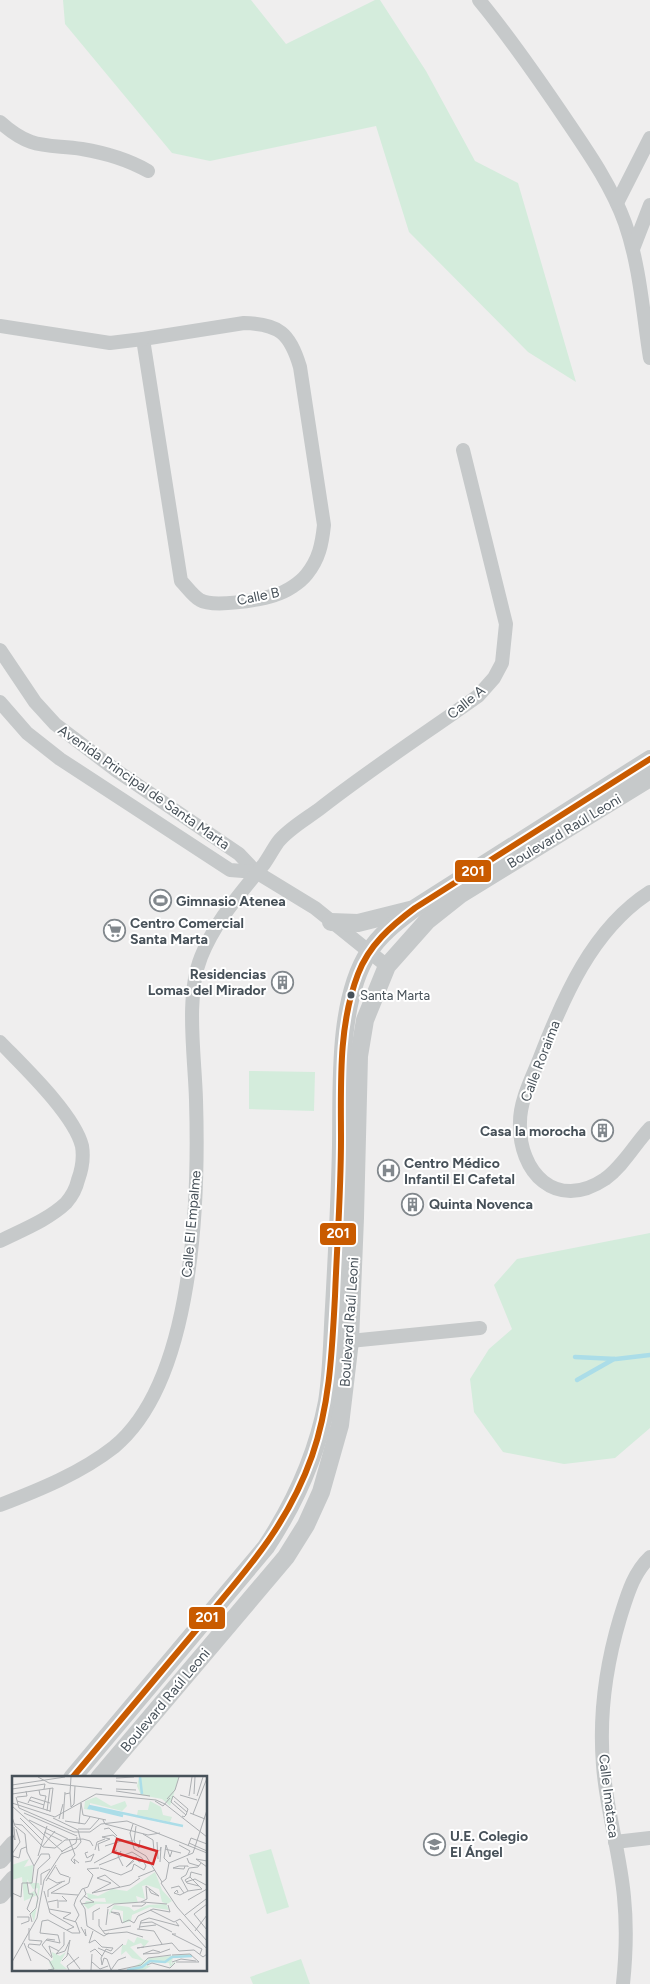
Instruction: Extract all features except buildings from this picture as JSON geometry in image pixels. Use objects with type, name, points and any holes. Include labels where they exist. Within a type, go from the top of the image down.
[{"type":"street","points":[[479,0],[512,41],[550,96],[590,156],[617,203],[633,249],[650,358]]},
{"type":"street","points":[[0,122],[19,137],[32,143],[44,146],[82,149],[127,159],[148,171]]},
{"type":"street","points":[[617,203],[650,138]]},
{"type":"street","points":[[633,249],[650,205]]},
{"type":"street","name":"Calle B","points":[[0,326],[110,343],[143,340],[244,322],[270,325],[280,331],[289,340],[300,367],[324,525],[322,544],[317,560],[306,576],[292,586],[276,595],[215,604],[200,600],[181,581],[143,340]]},
{"type":"street","name":"Calle A","points":[[256,872],[279,841],[344,790],[478,696],[494,678],[502,663],[506,624],[463,450]]},
{"type":"street","name":"Avenida Principal de Santa Marta","points":[[0,650],[35,702],[55,724],[117,771],[239,854],[256,872],[286,889],[387,966]]},
{"type":"street","name":"Avenida Principal de Santa Marta","points":[[0,702],[27,733],[60,759],[230,870],[256,872]]},
{"type":"street","name":"Boulevard Raúl Leoni","points":[[74,1776],[266,1547],[284,1520],[318,1440],[327,1401],[333,1328],[344,1049],[354,987],[368,953],[386,932],[415,908],[650,759]]},
{"type":"street","name":"Boulevard Raúl Leoni","points":[[101,1776],[286,1557],[306,1525],[321,1492],[340,1425],[350,1341],[356,1218],[359,1056],[365,1020],[387,966],[427,921],[461,894],[650,778]]},
{"type":"street","name":"Calle El Empalme","points":[[0,1506],[67,1476],[92,1462],[116,1445],[145,1410],[162,1379],[174,1342],[185,1288],[192,1230],[197,1142],[193,1004],[195,980],[201,958],[211,939],[232,903],[256,872]]},
{"type":"street","name":"Calle Roraima","points":[[650,892],[615,921],[594,947],[576,977],[551,1029],[524,1097],[520,1121],[525,1160],[538,1177],[551,1187],[566,1190],[584,1189],[603,1180],[618,1168],[650,1128]]},
{"type":"street","points":[[331,922],[365,922],[415,908]]},
{"type":"street","points":[[0,1042],[31,1075],[72,1125],[82,1148],[83,1161],[74,1193],[66,1202],[52,1214],[0,1241]]},
{"type":"street","points":[[350,1341],[480,1328]]},
{"type":"street","name":"Calle Imataca","points":[[623,1984],[627,1947],[624,1904],[603,1765],[605,1688],[610,1653],[630,1587],[643,1564],[650,1557]]},
{"type":"street","points":[[615,1842],[650,1838]]},
{"type":"street","points":[[0,1860],[12,1846]]},
{"type":"street","points":[[0,1895],[12,1881]]},
{"type":"green space","points":[[63,0],[251,0],[286,44],[375,0],[380,0],[426,71],[475,161],[518,183],[576,382],[528,352],[409,232],[376,126],[210,161],[172,153],[65,24]]},
{"type":"green space","points":[[249,1071],[315,1072],[314,1111],[249,1109]]},
{"type":"green space","points":[[650,1233],[650,1428],[615,1458],[564,1464],[503,1452],[474,1412],[470,1379],[489,1349],[512,1329],[494,1285],[517,1259]]},
{"type":"green space","points":[[271,1849],[289,1907],[267,1914],[249,1855]]},
{"type":"green space","points":[[301,1959],[310,1984],[253,1984],[250,1977]]},
{"type":"waterway","points":[[575,1357],[616,1359],[650,1355]]},
{"type":"waterway","points":[[577,1380],[614,1359]]},
{"type":"transit line","name":"201","points":[[74,1776],[228,1593],[261,1551],[289,1507],[312,1456],[323,1417],[331,1357],[340,1198],[341,1077],[344,1035],[352,994],[358,974],[368,954],[382,937],[415,908],[650,759]]},
{"type":"place","name":"Gimnasio Atenea","points":[[160,901]]},
{"type":"place","name":"Centro Comercial Santa Marta","points":[[114,931]]},
{"type":"place","name":"Residencias Lomas del Mirador","points":[[282,982]]},
{"type":"place","name":"Santa Marta","points":[[351,995]]},
{"type":"place","name":"Casa la morocha","points":[[602,1131]]},
{"type":"place","name":"Centro Médico Infantil El Cafetal","points":[[388,1171]]},
{"type":"place","name":"Quinta Novenca","points":[[413,1204]]},
{"type":"place","name":"U.E. Colegio El Ángel","points":[[434,1844]]}]
